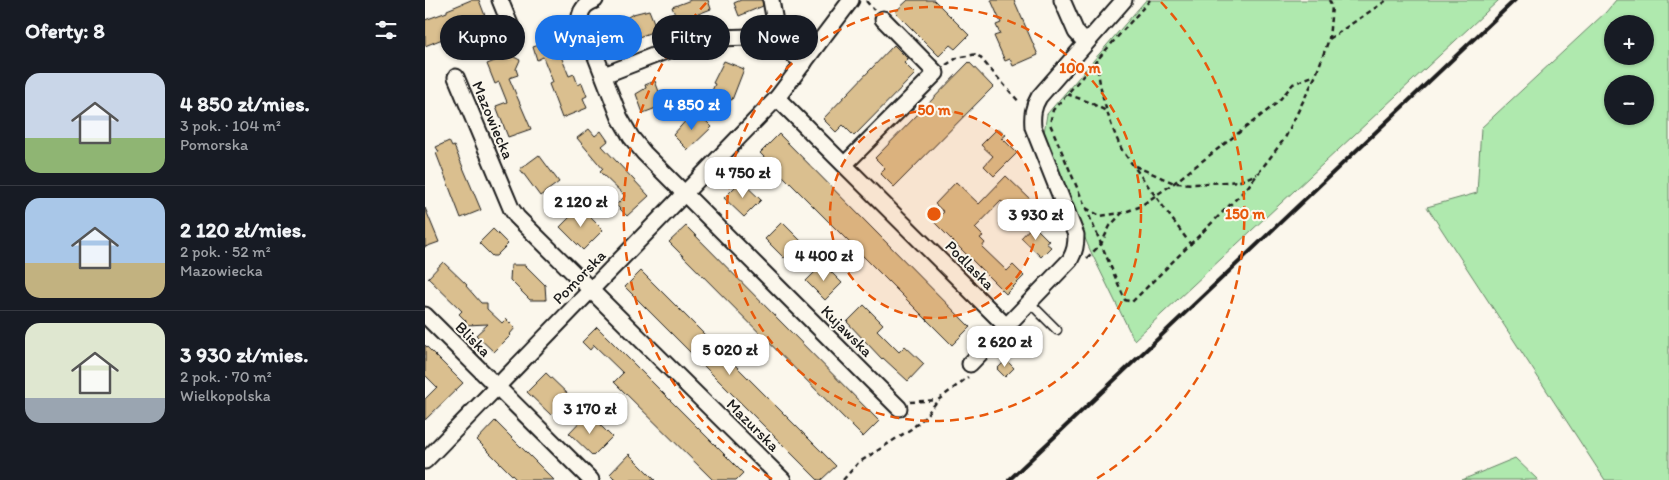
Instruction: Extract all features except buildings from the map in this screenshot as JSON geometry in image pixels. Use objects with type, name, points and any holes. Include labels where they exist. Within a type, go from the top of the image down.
[{"type":"street","points":[[499,0],[506,15]]},
{"type":"street","name":"Kujawska","points":[[595,0],[581,10],[580,16],[620,118],[631,138],[685,194],[903,405]]},
{"type":"street","points":[[771,0],[774,15]]},
{"type":"street","name":"Pomorska","points":[[425,461],[777,98],[851,0]]},
{"type":"street","points":[[1062,0],[1075,32],[1086,43]]},
{"type":"street","points":[[969,370],[1029,302],[1071,260],[1077,244],[1073,227],[1033,127],[1032,115],[1039,97],[1124,0]]},
{"type":"street","points":[[845,164],[936,73],[883,19]]},
{"type":"street","points":[[604,75],[689,42],[740,37]]},
{"type":"street","points":[[801,60],[805,63]]},
{"type":"street","name":"Mazowiecka","points":[[457,77],[511,208],[517,218],[591,290]]},
{"type":"street","name":"Podlaska","points":[[777,98],[1007,326]]},
{"type":"street","name":"Mazurska","points":[[591,290],[783,480]]},
{"type":"street","name":"Bliska","points":[[425,315],[591,480]]},
{"type":"lane","points":[[1029,302],[1057,330]]},
{"type":"path","points":[[1149,0],[1053,110],[1050,124],[1125,300],[1133,302],[1247,188],[1285,138],[1316,75],[1329,39],[1332,6],[1329,0]]},
{"type":"path","points":[[1329,39],[1387,0]]},
{"type":"path","points":[[936,73],[957,58],[977,54],[1023,106]]},
{"type":"path","points":[[1097,60],[1098,76],[1115,136],[1122,150],[1191,245]]},
{"type":"path","points":[[1086,208],[1100,216],[1122,213],[1139,207],[1174,183],[1277,103],[1293,84],[1316,75]]},
{"type":"path","points":[[1067,94],[1089,102],[1108,112]]},
{"type":"path","points":[[1133,165],[1174,183],[1195,184],[1240,181],[1258,174]]},
{"type":"path","points":[[1081,264],[1101,244],[1110,226],[1122,213]]},
{"type":"path","points":[[843,480],[858,463],[925,418],[938,400],[969,370]]},
{"type":"path","points":[[903,405],[938,400]]},
{"type":"green space","points":[[1146,0],[1499,0],[1134,340],[1090,250],[1043,139],[1047,114]]},
{"type":"green space","points":[[1616,0],[1669,0],[1669,480],[1605,480],[1427,207],[1477,193],[1481,128],[1606,12]]},
{"type":"green space","points":[[1515,458],[1538,480],[1462,480]]},
{"type":"railway","points":[[1009,480],[1515,0]]}]
